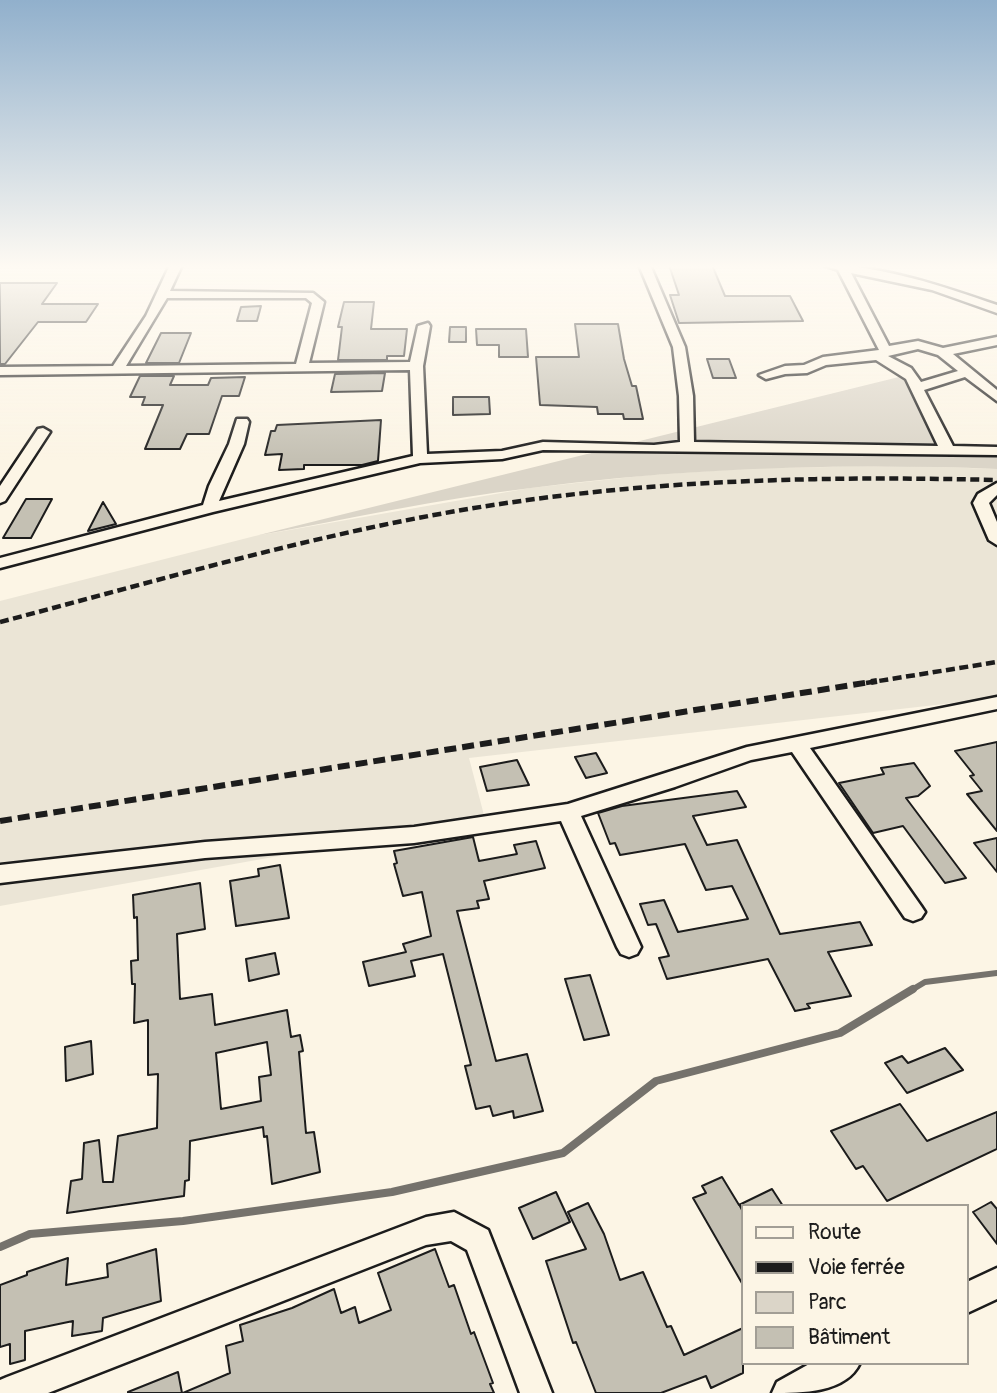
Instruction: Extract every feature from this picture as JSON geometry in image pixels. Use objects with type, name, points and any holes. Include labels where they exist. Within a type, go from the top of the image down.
[{"type":"street","points":[[117,370],[140,330]]},
{"type":"street","points":[[301,369],[310,330]]},
{"type":"street","points":[[419,459],[416,366],[423,330]]},
{"type":"street","points":[[672,330],[679,347],[687,446]]},
{"type":"street","points":[[871,330],[882,354],[906,371],[950,451]]},
{"type":"street","points":[[943,352],[997,341]]},
{"type":"street","points":[[766,375],[785,370],[807,369],[823,361],[882,354],[918,345],[943,352],[997,397]]},
{"type":"street","points":[[0,371],[416,366]]},
{"type":"street","points":[[916,388],[968,372]]},
{"type":"street","points":[[210,508],[212,492],[227,463],[242,422]]},
{"type":"street","points":[[0,498],[43,432]]},
{"type":"street","points":[[0,563],[210,508],[419,459],[502,455],[543,446],[997,451]]},
{"type":"street","points":[[997,488],[983,497],[981,503],[997,540]]},
{"type":"street","points":[[0,874],[205,850],[414,835],[568,812],[747,754],[997,703]]},
{"type":"street","points":[[796,743],[914,912]]},
{"type":"street","points":[[568,812],[629,947]]},
{"type":"street","points":[[7,1393],[426,1231],[454,1226],[478,1240],[536,1393]]},
{"type":"street","points":[[969,1297],[997,1283]]},
{"type":"street","points":[[788,1393],[840,1365]]},
{"type":"shaded area","points":[[908,466],[997,469],[997,698],[469,758],[485,819],[0,906],[0,601],[255,536],[530,488],[650,475],[756,468]]},
{"type":"green space","points":[[911,374],[956,448],[997,448],[997,469],[822,467],[589,481],[462,498],[255,536]]},
{"type":"building","points":[[0,330],[32,330],[5,364],[0,364]]},
{"type":"building","points":[[342,330],[407,330],[404,356],[387,356],[387,360],[338,360]]},
{"type":"building","points":[[450,330],[466,330],[466,342],[449,342]]},
{"type":"building","points":[[476,330],[526,330],[528,357],[499,357],[499,345],[477,345]]},
{"type":"building","points":[[576,330],[619,330],[624,359],[632,386],[636,386],[643,419],[624,419],[623,414],[598,414],[597,407],[540,405],[536,357],[579,357]]},
{"type":"building","points":[[161,333],[191,333],[179,363],[146,363]]},
{"type":"building","points":[[707,359],[729,359],[736,378],[713,378]]},
{"type":"building","points":[[385,373],[382,391],[331,392],[335,374]]},
{"type":"building","points":[[140,376],[174,376],[170,385],[208,385],[211,378],[245,377],[239,396],[222,396],[209,434],[187,434],[180,449],[145,449],[163,405],[142,405],[145,397],[130,397]]},
{"type":"building","points":[[453,397],[489,397],[490,414],[453,415]]},
{"type":"building","points":[[381,420],[378,461],[362,465],[304,465],[304,469],[279,470],[282,454],[265,455],[271,431],[275,431],[277,425]]},
{"type":"building","points":[[26,499],[52,499],[31,538],[3,538]]},
{"type":"building","points":[[103,502],[116,524],[88,531]]},
{"type":"building","points":[[997,742],[997,831],[967,794],[982,791],[970,776],[974,775],[955,751]]},
{"type":"building","points":[[596,753],[607,773],[586,778],[575,757]]},
{"type":"building","points":[[517,760],[529,785],[487,791],[480,767]]},
{"type":"building","points":[[914,763],[930,786],[918,796],[906,798],[966,878],[945,883],[903,826],[873,833],[839,783],[884,774],[881,768]]},
{"type":"building","points":[[737,791],[746,807],[693,816],[707,845],[737,840],[780,934],[860,922],[872,945],[828,952],[851,996],[807,1004],[810,1008],[795,1011],[768,959],[667,979],[659,958],[669,956],[656,924],[648,925],[640,904],[664,900],[678,932],[748,919],[732,886],[706,890],[685,844],[620,855],[615,843],[610,844],[598,813],[622,806]]},
{"type":"building","points":[[473,837],[479,861],[517,854],[514,845],[536,841],[545,868],[484,881],[489,899],[477,901],[479,908],[457,911],[496,1061],[527,1054],[543,1111],[514,1118],[513,1111],[493,1116],[490,1106],[476,1109],[465,1066],[471,1065],[443,954],[411,961],[415,976],[369,986],[363,962],[406,952],[403,944],[431,936],[422,892],[403,896],[394,864],[397,863],[394,851]]},
{"type":"building","points":[[997,838],[997,872],[974,843]]},
{"type":"building","points":[[280,865],[289,918],[236,926],[230,881],[259,876],[258,869]]},
{"type":"building","points":[[200,883],[205,929],[177,934],[180,999],[212,994],[215,1025],[287,1010],[291,1037],[300,1035],[306,1133],[314,1132],[320,1172],[272,1184],[267,1136],[264,1137],[263,1127],[190,1141],[189,1180],[185,1181],[184,1196],[67,1213],[71,1181],[82,1179],[84,1143],[99,1140],[103,1182],[113,1182],[118,1136],[157,1128],[158,1074],[148,1075],[148,1020],[134,1023],[135,984],[132,984],[131,961],[138,960],[137,917],[134,918],[133,895]],"holes":[[[267,1042],[271,1075],[259,1077],[261,1101],[221,1109],[216,1053]]]},
{"type":"building","points":[[275,953],[279,974],[249,981],[246,959]]},
{"type":"building","points":[[590,975],[609,1035],[584,1040],[565,979]]},
{"type":"building","points":[[91,1041],[93,1074],[66,1081],[65,1047]]},
{"type":"building","points":[[945,1048],[963,1070],[907,1093],[885,1063],[902,1056],[908,1063]]},
{"type":"building","points":[[900,1104],[927,1141],[997,1112],[997,1149],[887,1201],[863,1166],[856,1169],[831,1131]]},
{"type":"building","points":[[722,1177],[739,1205],[741,1204],[741,1282],[693,1198],[706,1193],[702,1186]]},
{"type":"building","points":[[772,1189],[782,1204],[741,1204]]},
{"type":"building","points":[[556,1192],[570,1222],[533,1239],[519,1208]]},
{"type":"building","points":[[991,1202],[997,1209],[997,1244],[973,1212]]},
{"type":"building","points":[[588,1203],[604,1234],[620,1280],[643,1272],[667,1327],[671,1326],[684,1355],[741,1329],[743,1373],[711,1388],[706,1376],[661,1393],[596,1393],[576,1342],[573,1343],[546,1261],[586,1249],[568,1212]]},
{"type":"building","points":[[156,1249],[161,1301],[103,1318],[102,1331],[72,1336],[73,1321],[25,1331],[25,1360],[10,1364],[10,1344],[0,1347],[0,1285],[27,1275],[27,1272],[68,1258],[66,1285],[108,1277],[107,1264]]},
{"type":"building","points":[[435,1249],[449,1287],[454,1285],[471,1334],[474,1332],[493,1383],[490,1384],[494,1393],[183,1393],[230,1373],[226,1346],[243,1341],[240,1325],[292,1308],[334,1289],[341,1313],[355,1307],[359,1323],[391,1310],[378,1273]]},
{"type":"building","points":[[178,1372],[182,1393],[128,1393],[128,1392]]},
{"type":"waterway","points":[[910,991],[925,982],[997,973]]},
{"type":"waterway","points":[[0,1247],[30,1234],[183,1221],[392,1192],[563,1153],[656,1081],[840,1033],[913,989]]},
{"type":"railway","points":[[0,622],[311,541],[437,514],[500,504],[624,489],[748,481],[997,480]]},
{"type":"railway","points":[[866,683],[997,662]]},
{"type":"railway","points":[[0,821],[877,681]]}]
